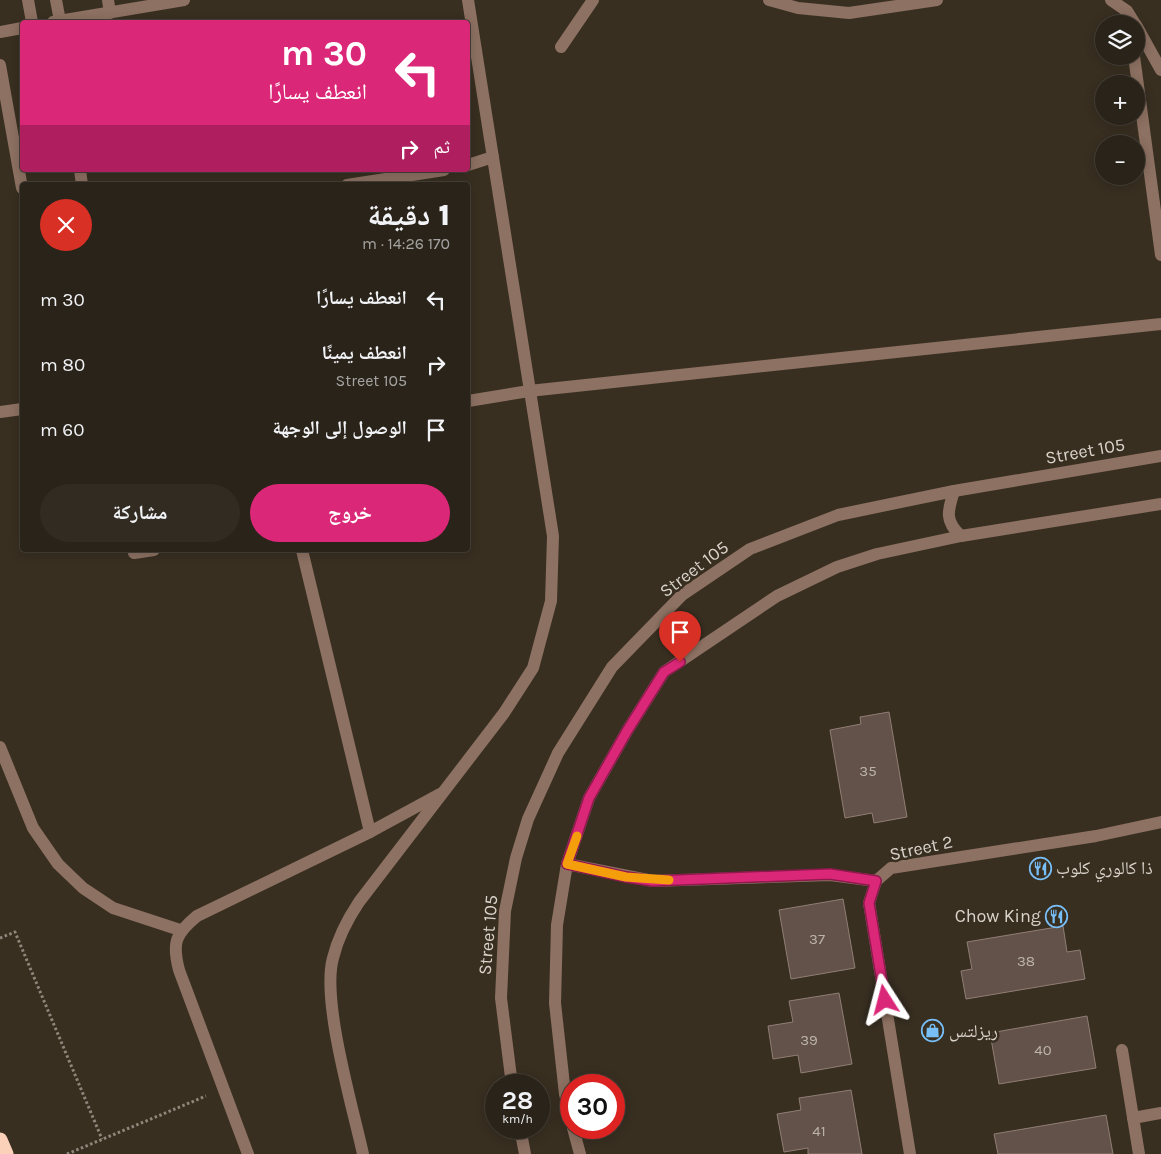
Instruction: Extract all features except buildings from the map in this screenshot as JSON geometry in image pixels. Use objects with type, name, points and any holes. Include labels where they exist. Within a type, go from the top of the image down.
[{"type":"highway","points":[[0,1140],[6,1154]]},
{"type":"street","points":[[28,0],[32,20]]},
{"type":"street","points":[[56,0],[57,20]]},
{"type":"street","points":[[64,20],[109,6],[184,0]]},
{"type":"street","points":[[363,1154],[331,998],[332,959],[344,926],[358,902],[445,792],[504,713],[533,668],[551,601],[553,536],[468,0]]},
{"type":"street","points":[[561,47],[593,0]]},
{"type":"street","points":[[769,0],[798,8],[849,13],[937,0]]},
{"type":"street","points":[[1111,0],[1125,15]]},
{"type":"street","points":[[0,32],[20,28]]},
{"type":"street","points":[[1145,41],[1161,70]]},
{"type":"street","points":[[0,65],[21,182]]},
{"type":"street","points":[[1135,65],[1161,256]]},
{"type":"street","points":[[470,164],[493,157]]},
{"type":"street","points":[[354,182],[369,176],[407,181],[437,172]]},
{"type":"street","points":[[470,401],[529,391],[1161,324]]},
{"type":"street","points":[[0,412],[20,409]]},
{"type":"street","name":"Street 105","points":[[511,1074],[501,998],[505,911],[516,858],[528,819],[558,753],[612,667],[682,595],[750,549],[838,515],[954,490],[1161,456]]},
{"type":"street","points":[[954,490],[949,510],[949,519],[952,528],[961,536]]},
{"type":"street","points":[[564,1074],[555,1004],[557,925],[567,864],[589,798],[627,731],[664,672],[777,596],[837,567],[877,554],[961,536],[1161,504]]},
{"type":"street","points":[[134,553],[141,552]]},
{"type":"street","points":[[302,552],[370,832]]},
{"type":"street","points":[[0,747],[33,828],[58,864],[83,888],[113,908],[180,930]]},
{"type":"street","points":[[248,1154],[179,970],[174,950],[180,930],[197,916],[370,832],[445,792]]},
{"type":"street","name":"Street 2","points":[[910,1154],[869,903],[876,881],[891,868],[1096,836],[1161,822]]},
{"type":"street","points":[[567,864],[653,881],[830,874],[876,881]]},
{"type":"street","points":[[1122,1050],[1139,1154]]},
{"type":"street","points":[[1133,1118],[1161,1114]]},
{"type":"street","points":[[522,1139],[525,1154]]},
{"type":"street","points":[[576,1139],[580,1154]]},
{"type":"path","points":[[0,938],[14,932],[102,1139]]},
{"type":"path","points":[[67,1154],[223,1089]]},
{"type":"slow traffic","points":[[577,836],[567,864],[626,877],[653,881],[669,880]]},
{"type":"place","name":"ذا كالوري كلوب","points":[[1040,868]]},
{"type":"place","name":"Chow King","points":[[1057,916]]},
{"type":"place","name":"ريزلتس","points":[[933,1031]]},
{"type":"route","points":[[680,662],[664,672],[627,731],[589,798],[567,864],[653,881],[830,874],[876,881],[869,903],[885,1000]]}]
